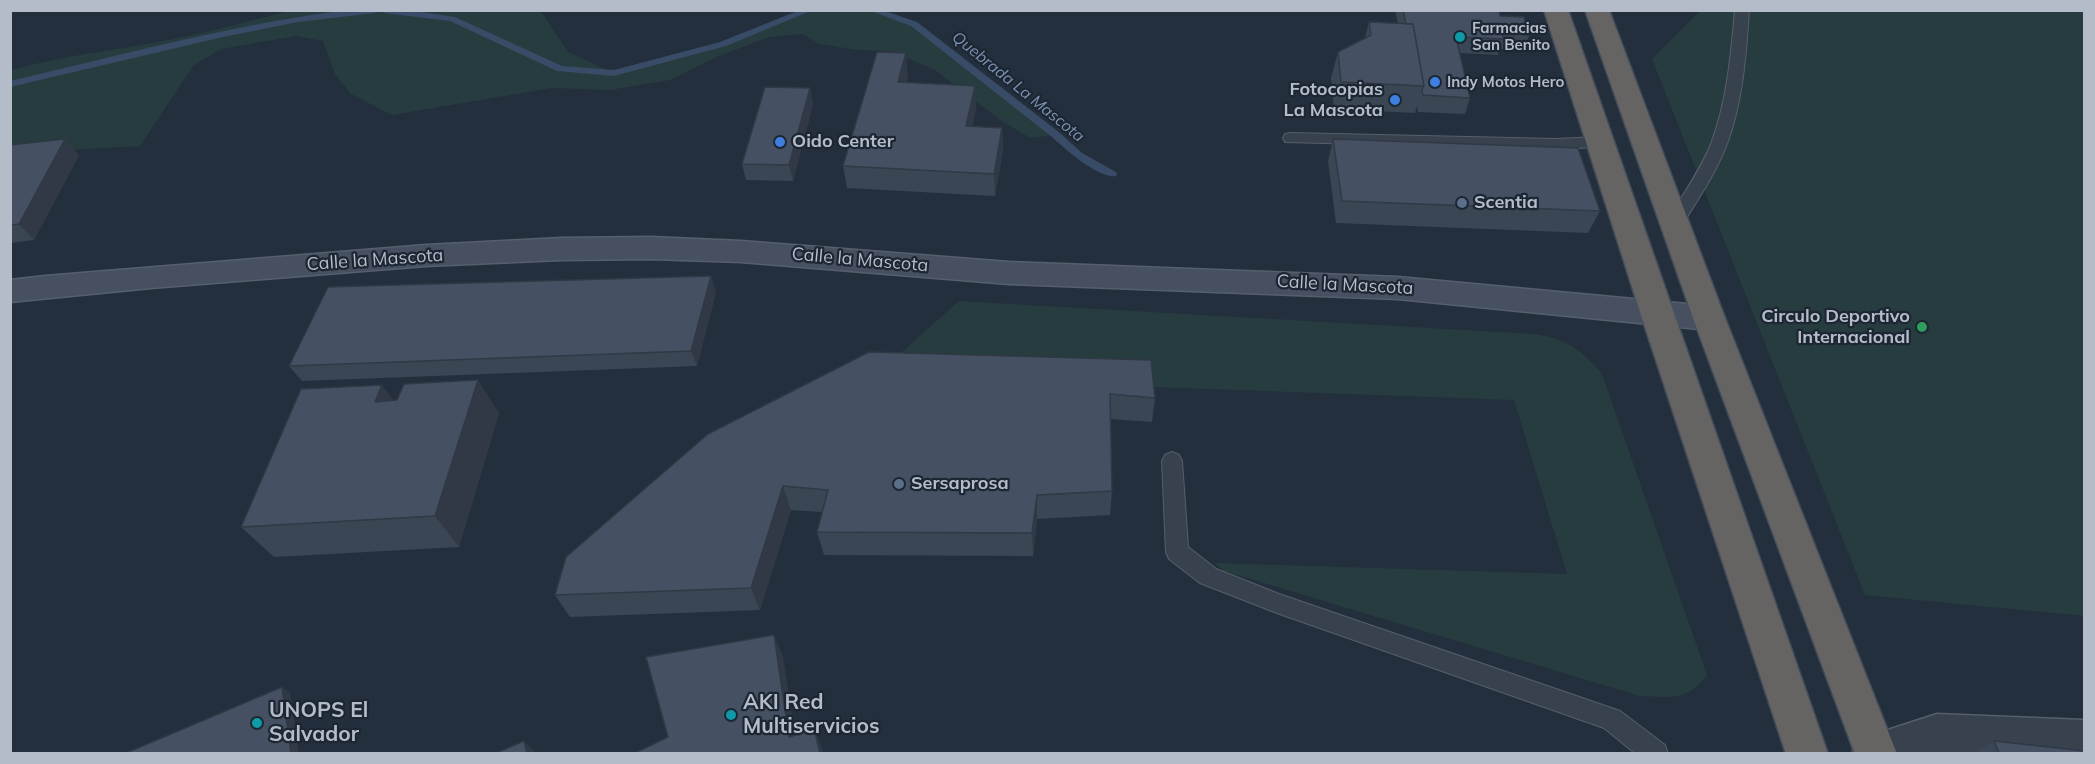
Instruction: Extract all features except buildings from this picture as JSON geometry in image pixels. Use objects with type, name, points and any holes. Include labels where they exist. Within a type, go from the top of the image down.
[{"type":"highway","points":[[1557,10],[1657,315],[1807,753]]},
{"type":"highway","points":[[1597,10],[1676,221],[1709,318],[1875,753]]},
{"type":"main road","name":"Calle la Mascota","points":[[10,291],[155,276],[406,257],[549,249],[650,248],[723,250],[1009,273],[1360,284],[1481,294],[1657,315],[1709,318]]},
{"type":"street","points":[[1875,753],[1937,734],[2085,740]]},
{"type":"lane","points":[[1676,221],[1705,173],[1719,143],[1737,77],[1742,10]]},
{"type":"lane","points":[[1291,138],[1556,144],[1599,142]]},
{"type":"lane","points":[[1172,461],[1177,552],[1208,576],[1277,603],[1612,719],[1656,753]]},
{"type":"green space","points":[[294,10],[537,11],[542,13],[568,52],[614,73],[723,44],[809,11],[872,11],[914,24],[1056,135],[1030,138],[999,119],[935,70],[890,51],[857,50],[820,44],[802,34],[769,37],[719,56],[670,80],[610,90],[552,88],[392,115],[351,94],[335,74],[323,41],[296,36],[221,49],[193,66],[140,146],[67,150],[11,148],[11,70],[71,56],[188,36]]},
{"type":"green space","name":"Circulo Deportivo Internacional","points":[[1700,11],[2084,11],[2084,616],[1865,595],[1652,59]]},
{"type":"green space","points":[[959,301],[1534,334],[1573,346],[1602,374],[1707,675],[1700,684],[1685,694],[1669,697],[1640,696],[1224,571],[1215,563],[1567,574],[1514,400],[874,377]]},
{"type":"waterway","name":"Quebrada La Mascota","points":[[10,84],[223,34],[298,19],[375,10]]},
{"type":"waterway","name":"Quebrada La Mascota","points":[[384,10],[452,19],[560,69],[614,73],[723,44],[809,10]]},
{"type":"waterway","name":"Quebrada La Mascota","points":[[872,10],[914,24],[1056,135],[1078,155],[1112,174]]},
{"type":"place","name":"Farmacias San Benito","points":[[1460,37]]},
{"type":"place","name":"Indy Motos Hero","points":[[1435,82]]},
{"type":"place","name":"Fotocopias La Mascota","points":[[1395,100]]},
{"type":"place","name":"Oido Center","points":[[780,142]]},
{"type":"place","name":"Scentia","points":[[1462,203]]},
{"type":"place","name":"Circulo Deportivo Internacional","points":[[1922,327]]},
{"type":"place","name":"Sersaprosa","points":[[899,484]]},
{"type":"place","name":"AKI Red Multiservicios","points":[[731,715]]},
{"type":"place","name":"UNOPS El Salvador","points":[[257,723]]}]
